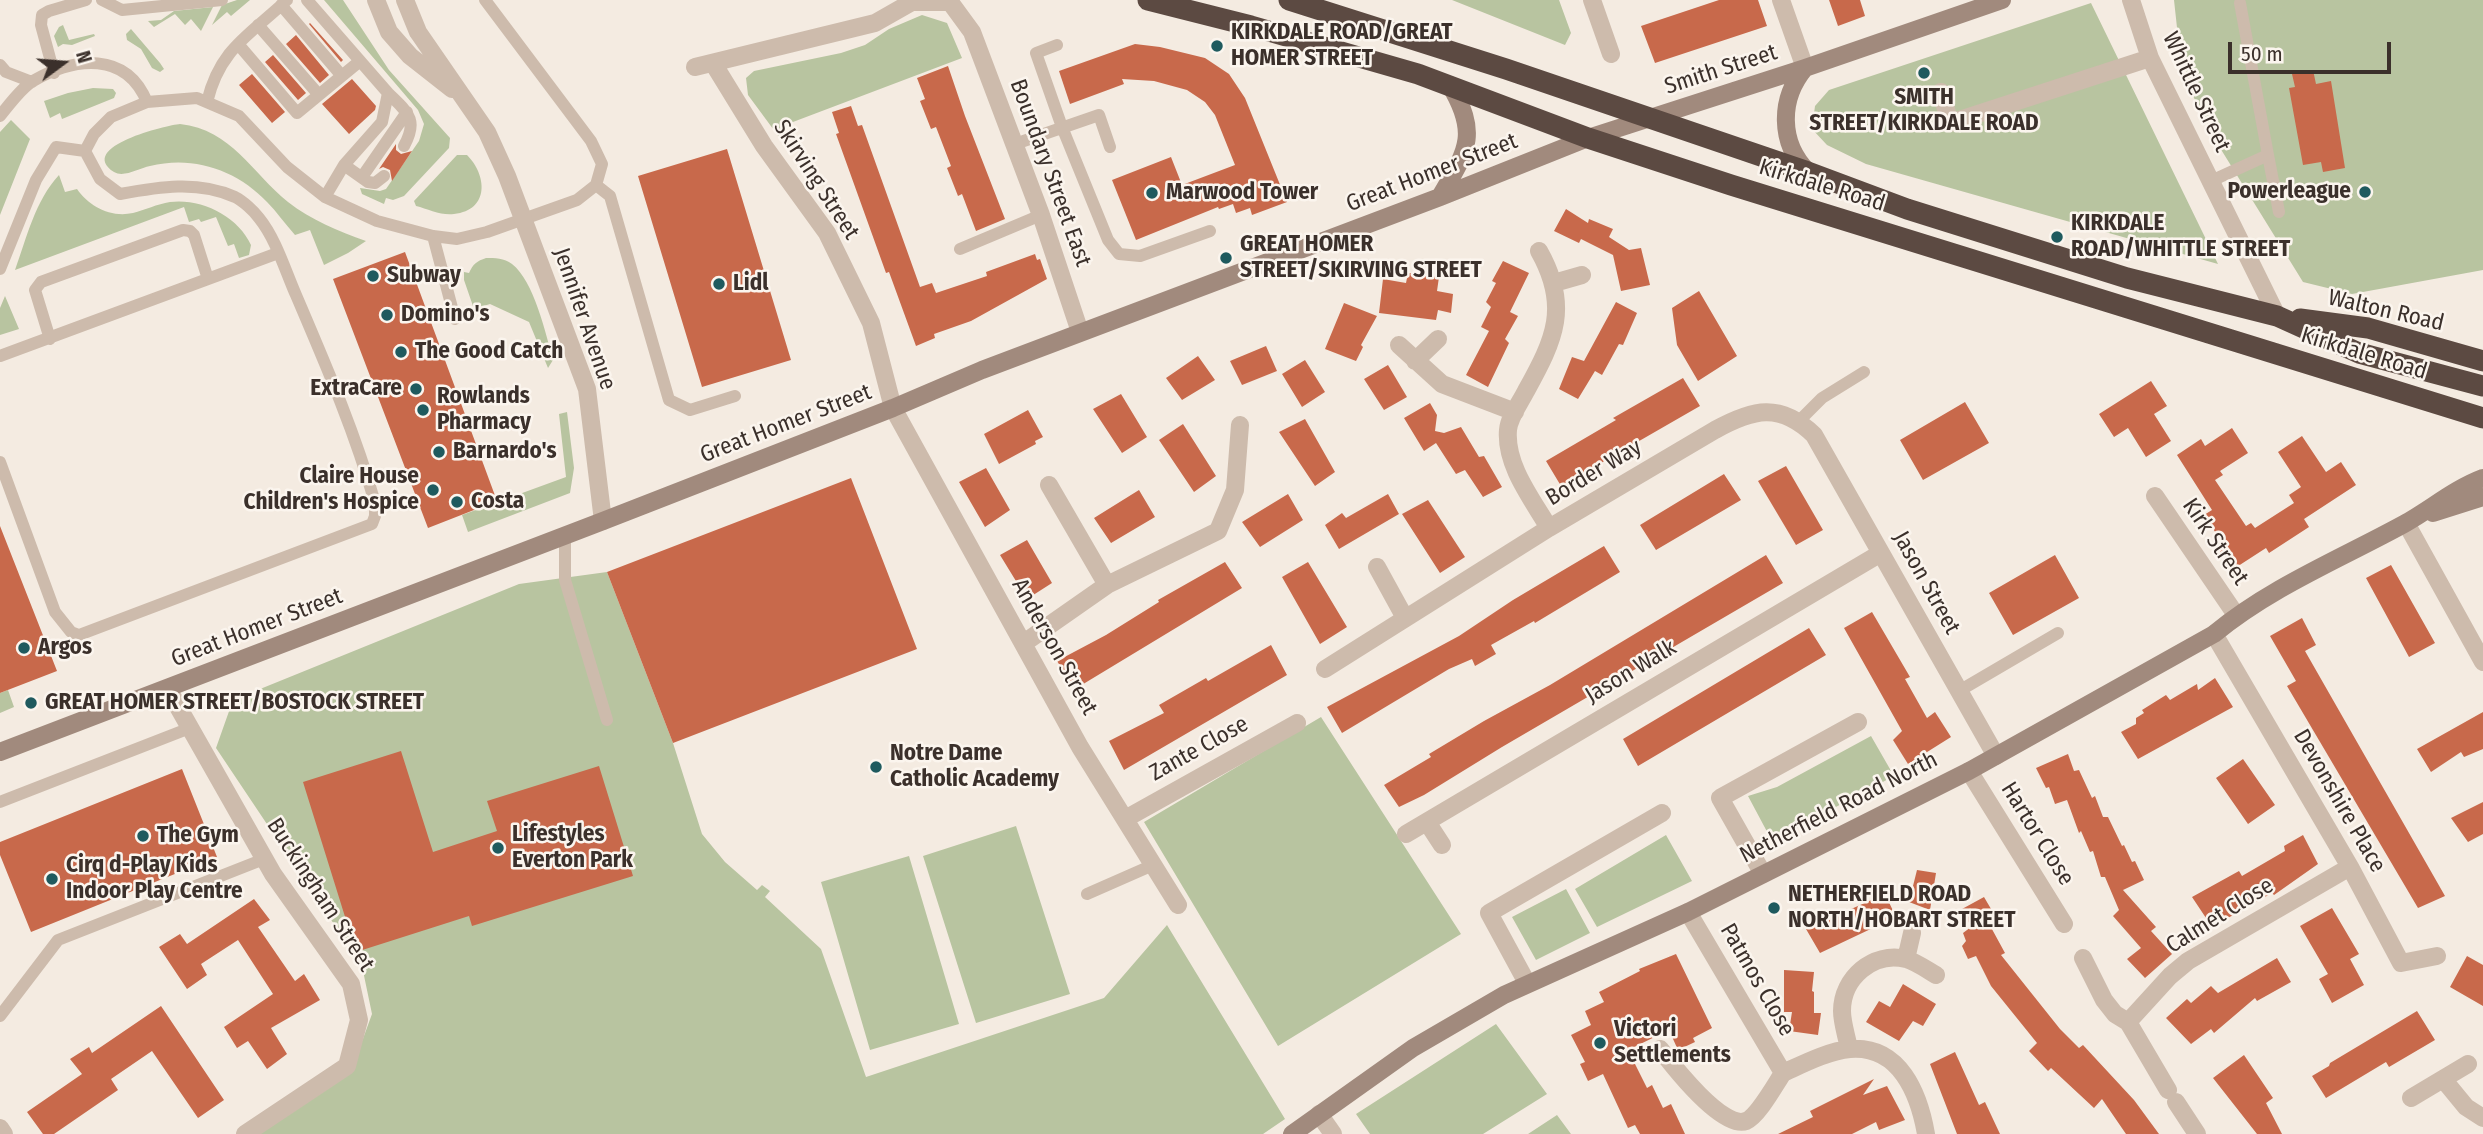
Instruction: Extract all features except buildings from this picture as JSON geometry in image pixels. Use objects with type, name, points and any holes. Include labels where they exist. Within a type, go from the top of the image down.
[{"type":"highway","name":"Kirkdale Road","points":[[1148,0],[1251,26],[1450,85],[1588,138],[1751,191],[2481,419]]},
{"type":"highway","name":"Kirkdale Road","points":[[1289,0],[1506,68],[1908,209],[2127,278],[2277,316],[2359,354],[2483,386]]},
{"type":"highway","name":"Walton Road","points":[[2277,316],[2368,328],[2483,361]]},
{"type":"street","points":[[363,0],[389,32]]},
{"type":"street","name":"Jennifer Avenue","points":[[376,0],[389,32],[410,56],[466,100]]},
{"type":"street","name":"Jennifer Avenue","points":[[405,0],[418,32],[487,132],[507,176],[587,389],[603,521]]},
{"type":"street","points":[[1592,0],[1611,54]]},
{"type":"street","points":[[1781,0],[1805,68]]},
{"type":"street","name":"Smith Street","points":[[1588,138],[1805,68],[2001,0]]},
{"type":"street","name":"Whittle Street","points":[[2131,0],[2150,58],[2277,316]]},
{"type":"street","name":"Boundary Street East","points":[[704,65],[875,23],[912,2],[950,2],[972,32],[1041,215],[1080,332]]},
{"type":"street","points":[[1941,92],[1950,123],[2150,58]]},
{"type":"street","name":"Skirving Street","points":[[704,65],[827,233],[870,323],[893,408]]},
{"type":"street","name":"Smith Street","points":[[1805,68],[1791,89],[1785,116],[1789,144],[1800,164],[1808,172]]},
{"type":"street","points":[[1440,197],[1467,145],[1464,115],[1450,85]]},
{"type":"street","name":"Great Homer Street","points":[[0,752],[565,536],[893,408],[982,370],[1440,197],[1588,138]]},
{"type":"street","points":[[1539,251],[1554,283],[1556,309],[1553,331],[1541,365],[1508,429],[1513,463],[1549,528]]},
{"type":"street","points":[[1554,283],[1583,275]]},
{"type":"street","points":[[1415,361],[1438,339]]},
{"type":"street","points":[[1399,345],[1442,384],[1515,412]]},
{"type":"street","name":"Anderson Street","points":[[893,408],[1080,747],[1178,905]]},
{"type":"street","name":"Border Way","points":[[1325,669],[1549,528],[1740,416],[1770,412],[1799,421],[1814,435]]},
{"type":"street","points":[[1024,643],[1107,585],[1218,531],[1235,490],[1240,425]]},
{"type":"street","name":"Jason Street","points":[[1814,435],[1996,756]]},
{"type":"street","name":"Netherfield Road North","points":[[1292,1134],[1413,1048],[1527,983],[1688,912],[1969,771],[2214,634],[2236,615],[2406,523],[2479,478]]},
{"type":"street","points":[[1049,485],[1107,585]]},
{"type":"street","name":"Kirk Street","points":[[2155,496],[2236,615]]},
{"type":"street","name":"Netherfield Road North","points":[[2406,523],[2483,497]]},
{"type":"street","points":[[2406,523],[2483,662]]},
{"type":"street","name":"Jason Walk","points":[[1406,835],[1881,553]]},
{"type":"street","points":[[1377,567],[1405,618]]},
{"type":"street","name":"Devonshire Place","points":[[2214,634],[2350,867],[2401,963],[2437,956]]},
{"type":"street","name":"Buckingham Street","points":[[168,689],[264,859],[351,984],[359,1020],[347,1066],[245,1134]]},
{"type":"street","points":[[1763,874],[1720,798],[1858,722]]},
{"type":"street","name":"Zante Close","points":[[1125,819],[1297,723]]},
{"type":"street","name":"Hartor Close","points":[[1969,771],[2064,923]]},
{"type":"street","points":[[1527,983],[1489,913],[1661,813]]},
{"type":"street","points":[[1427,822],[1442,845]]},
{"type":"street","name":"Calmet Close","points":[[2128,1022],[2163,983],[2188,961],[2350,867]]},
{"type":"street","name":"Patmos Close","points":[[1688,912],[1783,1073]]},
{"type":"street","points":[[1906,959],[1912,933]]},
{"type":"street","points":[[1849,1049],[1842,1012],[1848,985],[1861,969],[1871,963],[1895,958],[1906,959],[1936,975]]},
{"type":"street","points":[[2083,958],[2104,1000],[2115,1014],[2128,1022],[2197,1134]]},
{"type":"street","name":"Patmos Close","points":[[1660,1049],[1678,1073],[1724,1117],[1737,1122],[1746,1121],[1755,1115],[1783,1073],[1849,1049],[1884,1056],[1906,1075],[1915,1095],[1926,1134]]},
{"type":"street","points":[[2411,1098],[2468,1064]]},
{"type":"street","points":[[2443,1079],[2466,1107],[2483,1118]]},
{"type":"street","points":[[1319,1114],[1333,1134]]},
{"type":"street","points":[[0,1128],[4,1134]]},
{"type":"lane","points":[[54,73],[41,25],[42,15],[49,10],[86,0]]},
{"type":"lane","points":[[102,0],[128,10],[222,0]]},
{"type":"lane","points":[[307,0],[407,112],[413,127],[404,146]]},
{"type":"lane","points":[[85,152],[94,134],[111,117],[147,102],[197,99],[239,116],[288,167],[325,197],[377,221],[433,236],[457,239],[487,232],[578,200],[596,185],[602,164],[591,141],[485,0]]},
{"type":"lane","points":[[208,102],[213,79],[227,55],[284,3],[342,76]]},
{"type":"lane","points":[[2240,3],[2279,212]]},
{"type":"lane","points":[[258,25],[318,95]]},
{"type":"lane","points":[[238,44],[297,113],[360,61]]},
{"type":"lane","points":[[1057,45],[1036,53],[1062,127],[1108,240],[1119,254],[1140,256],[1210,231]]},
{"type":"lane","points":[[2,112],[32,82],[82,64],[94,63],[121,69],[133,77],[147,102]]},
{"type":"lane","points":[[0,65],[11,75],[32,82]]},
{"type":"lane","points":[[325,197],[344,165],[382,122],[388,93]]},
{"type":"lane","points":[[362,177],[407,112]]},
{"type":"lane","points":[[1015,144],[1098,115],[1110,147]]},
{"type":"lane","points":[[0,269],[36,180],[56,148],[85,152]]},
{"type":"lane","points":[[0,462],[55,612],[71,632],[79,635],[372,524],[375,516],[375,503],[370,486],[316,339],[278,253],[259,218],[236,198],[208,189],[167,186],[120,194],[100,179],[85,152]]},
{"type":"lane","points":[[2211,181],[2268,155]]},
{"type":"lane","points":[[344,165],[375,183],[384,176]]},
{"type":"lane","points":[[596,185],[610,196],[669,400],[690,410],[735,396]]},
{"type":"lane","points":[[960,249],[1041,215]]},
{"type":"lane","points":[[50,338],[35,290],[41,282],[183,230],[194,235],[208,279]]},
{"type":"lane","points":[[433,236],[455,319]]},
{"type":"lane","points":[[0,356],[278,253]]},
{"type":"lane","points":[[1799,421],[1822,398],[1864,372]]},
{"type":"lane","points":[[565,536],[565,580],[607,720]]},
{"type":"lane","points":[[1959,691],[2058,633]]},
{"type":"lane","points":[[0,802],[190,728]]},
{"type":"lane","points":[[0,1016],[58,940],[264,859]]},
{"type":"lane","points":[[1087,894],[1153,865]]},
{"type":"green space","points":[[237,0],[250,0],[231,16],[227,12],[212,25],[222,5]]},
{"type":"green space","points":[[324,0],[343,0],[389,70],[450,138],[449,148],[404,196],[393,200],[386,198],[384,204],[362,194],[360,188],[380,191],[386,189],[419,141],[424,124],[418,110]]},
{"type":"green space","points":[[1452,0],[1559,0],[1571,33],[1565,45]]},
{"type":"green space","name":"Powerleague","points":[[2174,0],[2483,0],[2483,270],[2352,294],[2303,282],[2217,143],[2192,94],[2179,46]]},
{"type":"green space","points":[[2091,3],[2218,264],[1866,164],[1827,145],[1812,129],[1815,106],[1829,90]]},
{"type":"green space","points":[[213,7],[201,31],[191,19],[185,25],[175,14],[154,27],[148,21],[161,20],[174,11]]},
{"type":"green space","points":[[922,15],[947,23],[962,58],[785,125],[779,137],[748,95],[746,78],[754,71],[841,53],[865,45],[889,29]]},
{"type":"green space","points":[[63,25],[69,40],[94,34],[95,36],[58,47],[54,36]]},
{"type":"green space","points":[[131,29],[160,63],[164,69],[160,72],[152,68],[141,49],[127,40],[126,34]]},
{"type":"green space","points":[[93,88],[113,89],[116,93],[114,98],[62,119],[60,113],[50,118],[44,101]]},
{"type":"green space","points":[[11,120],[30,139],[0,215],[0,132]]},
{"type":"green space","points":[[180,124],[214,134],[240,154],[288,202],[335,229],[366,241],[324,265],[310,230],[295,235],[255,191],[228,174],[198,164],[182,162],[118,174],[105,163],[106,154],[128,139]]},
{"type":"green space","points":[[457,155],[467,155],[474,163],[481,181],[482,190],[474,206],[466,211],[449,214],[416,206],[414,201]]},
{"type":"green space","points":[[59,175],[65,192],[77,189],[94,205],[116,214],[133,213],[170,202],[206,206],[237,225],[251,245],[249,255],[239,258],[234,244],[228,246],[216,217],[201,222],[199,219],[189,222],[184,207],[15,270],[38,208]]},
{"type":"green space","points":[[486,258],[509,262],[527,283],[538,309],[553,360],[548,368],[529,322],[490,304],[474,309],[464,272],[469,273],[476,263]]},
{"type":"green space","points":[[5,296],[19,329],[0,335],[0,308]]},
{"type":"green space","points":[[567,412],[574,468],[570,493],[468,532],[462,515],[566,477],[559,414]]},
{"type":"green space","name":"Lifestyles Everton Park","points":[[607,572],[673,743],[702,834],[725,862],[757,890],[762,885],[770,891],[765,897],[821,949],[866,1077],[1104,998],[1167,925],[1285,1119],[1263,1134],[253,1134],[353,1066],[372,1014],[362,966],[216,748],[233,700],[519,584]]},
{"type":"green space","points":[[8,690],[14,707],[0,713],[0,693]]},
{"type":"green space","points":[[1321,717],[1461,934],[1278,1046],[1144,822]]},
{"type":"green space","points":[[1871,736],[1894,776],[1772,841],[1748,796],[1777,787]]},
{"type":"green space","points":[[1016,826],[1070,994],[976,1023],[923,856]]},
{"type":"green space","points":[[1666,835],[1692,881],[1597,927],[1575,889]]},
{"type":"green space","points":[[909,856],[959,1024],[870,1050],[821,882]]},
{"type":"green space","points":[[1566,889],[1590,933],[1536,960],[1512,917]]},
{"type":"green space","points":[[1496,1024],[1547,1094],[1483,1134],[1370,1134],[1356,1114]]},
{"type":"green space","points":[[1557,1115],[1571,1134],[1528,1134]]},
{"type":"place","name":"KIRKDALE ROAD/GREAT HOMER STREET","points":[[1217,46]]},
{"type":"place","name":"SMITH STREET/KIRKDALE ROAD","points":[[1924,73]]},
{"type":"place","name":"Powerleague","points":[[2365,192]]},
{"type":"place","name":"Marwood Tower","points":[[1152,193]]},
{"type":"place","name":"KIRKDALE ROAD/WHITTLE STREET","points":[[2057,237]]},
{"type":"place","name":"GREAT HOMER STREET/SKIRVING STREET","points":[[1226,258]]},
{"type":"place","name":"Subway","points":[[373,276]]},
{"type":"place","name":"Lidl","points":[[719,284]]},
{"type":"place","name":"Domino's","points":[[387,315]]},
{"type":"place","name":"The Good Catch","points":[[401,352]]},
{"type":"place","name":"ExtraCare","points":[[416,389]]},
{"type":"place","name":"Rowlands Pharmacy","points":[[423,410]]},
{"type":"place","name":"Barnardo's","points":[[439,452]]},
{"type":"place","name":"Claire House Children's Hospice","points":[[433,490]]},
{"type":"place","name":"Costa","points":[[457,502]]},
{"type":"place","name":"Argos","points":[[24,648]]},
{"type":"place","name":"GREAT HOMER STREET/BOSTOCK STREET","points":[[31,703]]},
{"type":"place","name":"Notre Dame Catholic Academy","points":[[876,767]]},
{"type":"place","name":"The Gym","points":[[143,836]]},
{"type":"place","name":"Lifestyles Everton Park","points":[[498,848]]},
{"type":"place","name":"Cirq d-Play Kids Indoor Play Centre","points":[[52,879]]},
{"type":"place","name":"NETHERFIELD ROAD NORTH/HOBART STREET","points":[[1774,908]]},
{"type":"place","name":"Victori Settlements","points":[[1600,1043]]}]
